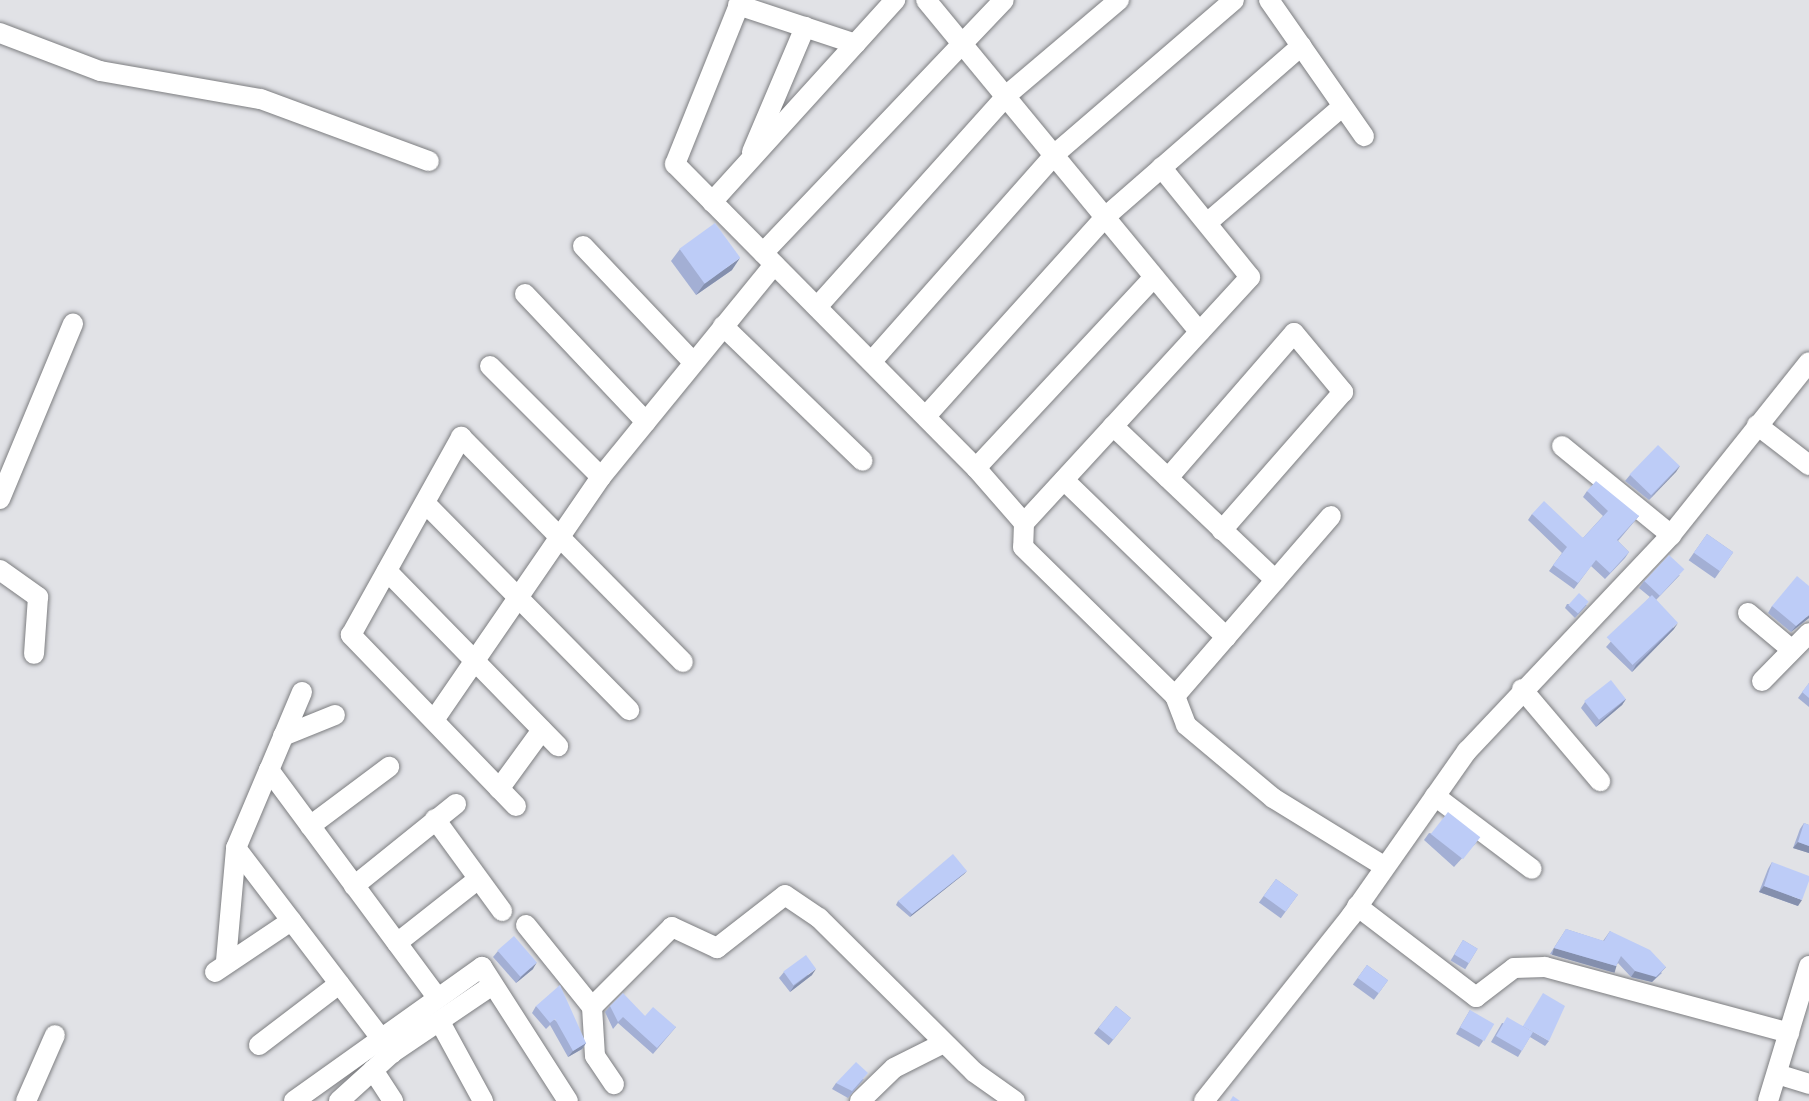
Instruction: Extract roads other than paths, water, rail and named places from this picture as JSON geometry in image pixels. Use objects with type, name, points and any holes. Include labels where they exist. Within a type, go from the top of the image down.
[{"type":"street","points":[[712,202],[895,0]]},
{"type":"street","points":[[926,0],[1200,332]]},
{"type":"street","points":[[434,720],[601,477],[723,326],[768,259],[960,38],[1004,0]]},
{"type":"street","points":[[817,307],[1007,95],[1119,0]]},
{"type":"street","points":[[872,361],[1055,154],[1234,0]]},
{"type":"street","points":[[1269,0],[1364,136]]},
{"type":"street","points":[[856,44],[740,2],[675,164],[926,416],[1024,523]]},
{"type":"street","points":[[745,167],[805,27]]},
{"type":"street","points":[[0,33],[100,71],[261,99],[429,161]]},
{"type":"street","points":[[926,416],[1104,218],[1301,46]]},
{"type":"street","points":[[1207,223],[1343,106]]},
{"type":"street","points":[[1161,167],[1250,277],[1024,523],[1023,547],[1175,696],[1186,725],[1273,798],[1382,865]]},
{"type":"street","points":[[583,246],[694,363]]},
{"type":"street","points":[[976,468],[1153,278]]},
{"type":"street","points":[[525,294],[646,422]]},
{"type":"street","points":[[0,499],[73,324]]},
{"type":"street","points":[[723,326],[863,461]]},
{"type":"street","points":[[1168,478],[1294,333],[1343,392],[1222,530]]},
{"type":"street","points":[[1204,1101],[1357,906],[1382,865],[1435,796],[1522,689],[1671,535],[1809,362]]},
{"type":"street","points":[[490,366],[601,477]]},
{"type":"street","points":[[1757,425],[1809,465]]},
{"type":"street","points":[[1113,426],[1275,580]]},
{"type":"street","points":[[516,806],[351,635],[461,437],[562,534],[683,662]]},
{"type":"street","points":[[1562,446],[1671,535]]},
{"type":"street","points":[[1064,480],[1226,637]]},
{"type":"street","points":[[425,503],[629,710]]},
{"type":"street","points":[[1175,696],[1331,516]]},
{"type":"street","points":[[0,570],[38,597],[34,654]]},
{"type":"street","points":[[387,571],[558,746]]},
{"type":"street","points":[[1748,613],[1792,650]]},
{"type":"street","points":[[1762,681],[1809,633]]},
{"type":"street","points":[[1522,689],[1600,781]]},
{"type":"street","points":[[291,921],[220,966],[236,848],[302,692]]},
{"type":"street","points":[[283,736],[335,715]]},
{"type":"street","points":[[499,789],[542,730]]},
{"type":"street","points":[[310,826],[389,767]]},
{"type":"street","points":[[269,770],[437,997]]},
{"type":"street","points":[[1435,796],[1532,869]]},
{"type":"street","points":[[354,886],[456,804]]},
{"type":"street","points":[[435,819],[502,911]]},
{"type":"street","points":[[236,848],[387,1044]]},
{"type":"street","points":[[397,943],[477,880]]},
{"type":"street","points":[[592,1007],[672,927],[717,948],[785,895],[819,918],[944,1043],[1015,1101]]},
{"type":"street","points":[[1357,906],[1476,997],[1514,968],[1545,967],[1789,1033]]},
{"type":"street","points":[[526,925],[592,1007],[595,1056],[614,1084]]},
{"type":"street","points":[[1768,1101],[1809,966]]},
{"type":"street","points":[[339,1101],[373,1070],[387,1044],[437,997],[477,967],[488,968],[491,986],[568,1101]]},
{"type":"street","points":[[259,1045],[339,984]]},
{"type":"street","points":[[294,1101],[387,1044],[440,1022],[491,986]]},
{"type":"street","points":[[440,1022],[483,1101]]},
{"type":"street","points":[[26,1101],[55,1035]]},
{"type":"street","points":[[860,1101],[894,1068],[944,1043]]},
{"type":"street","points":[[373,1070],[393,1101]]},
{"type":"street","points":[[1777,1074],[1809,1084]]}]
